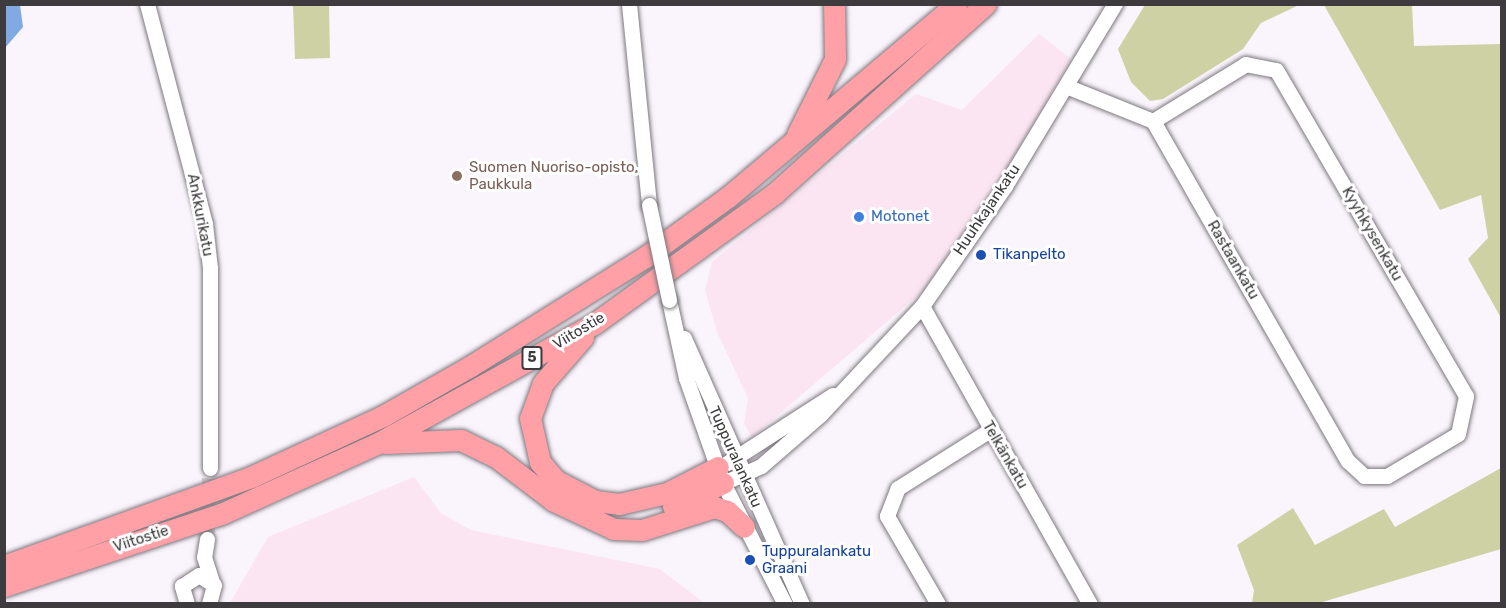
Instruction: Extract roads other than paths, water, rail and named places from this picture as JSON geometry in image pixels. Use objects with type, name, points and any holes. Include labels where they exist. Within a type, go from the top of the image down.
[{"type":"highway","points":[[791,147],[835,59],[834,4]]},
{"type":"highway","name":"Viitostie","points":[[4,566],[251,477],[383,416],[645,257],[791,147],[956,4]]},
{"type":"highway","name":"Viitostie","points":[[4,586],[221,514],[378,443],[595,323],[775,193],[986,4]]},
{"type":"highway","points":[[595,323],[543,383],[530,418],[540,462],[555,480],[595,501],[619,504],[668,493],[725,469]]},
{"type":"highway","points":[[378,443],[461,440],[496,457],[554,501],[614,529],[642,530],[714,507],[727,511],[744,527]]},
{"type":"highway","points":[[554,501],[627,519],[660,513],[725,469]]},
{"type":"street","name":"Ankkurikatu","points":[[147,4],[205,224],[210,268],[210,468]]},
{"type":"street","name":"Tuppuralankatu","points":[[629,4],[649,205],[686,378],[725,469],[744,527],[785,603]]},
{"type":"street","name":"Huuhkajankatu","points":[[725,469],[833,395],[922,306],[1066,86],[1115,4]]},
{"type":"street","name":"Kyyhkysenkatu","points":[[1153,121],[1246,64],[1276,70],[1466,396],[1458,434],[1387,476],[1364,476]]},
{"type":"street","points":[[1066,86],[1153,121]]},
{"type":"street","name":"Rastaankatu","points":[[1153,121],[1348,461],[1364,476]]},
{"type":"street","name":"Telkänkatu","points":[[922,306],[990,430],[1090,603]]},
{"type":"street","name":"Huuhkajankatu","points":[[725,469],[742,474],[761,466],[821,414],[833,395]]},
{"type":"street","points":[[938,603],[886,516],[898,488],[990,430]]},
{"type":"street","name":"Tuppuralankatu","points":[[725,469],[742,474],[802,603]]},
{"type":"street","points":[[184,601],[189,578],[204,557],[207,539]]},
{"type":"street","points":[[204,557],[212,582],[209,603]]},
{"type":"street","points":[[189,578],[204,576],[212,582]]},
{"type":"water","points":[[5,4],[20,5],[23,27],[5,48]]},
{"type":"tunnel","points":[[207,539],[210,468]]},
{"type":"place","name":"Suomen Nuoriso-opisto, Paukkula","points":[[457,176]]},
{"type":"place","name":"Motonet","points":[[859,217]]},
{"type":"place","name":"Tikanpelto","points":[[981,255]]},
{"type":"place","name":"Tuppuralankatu Graani","points":[[750,560]]}]
